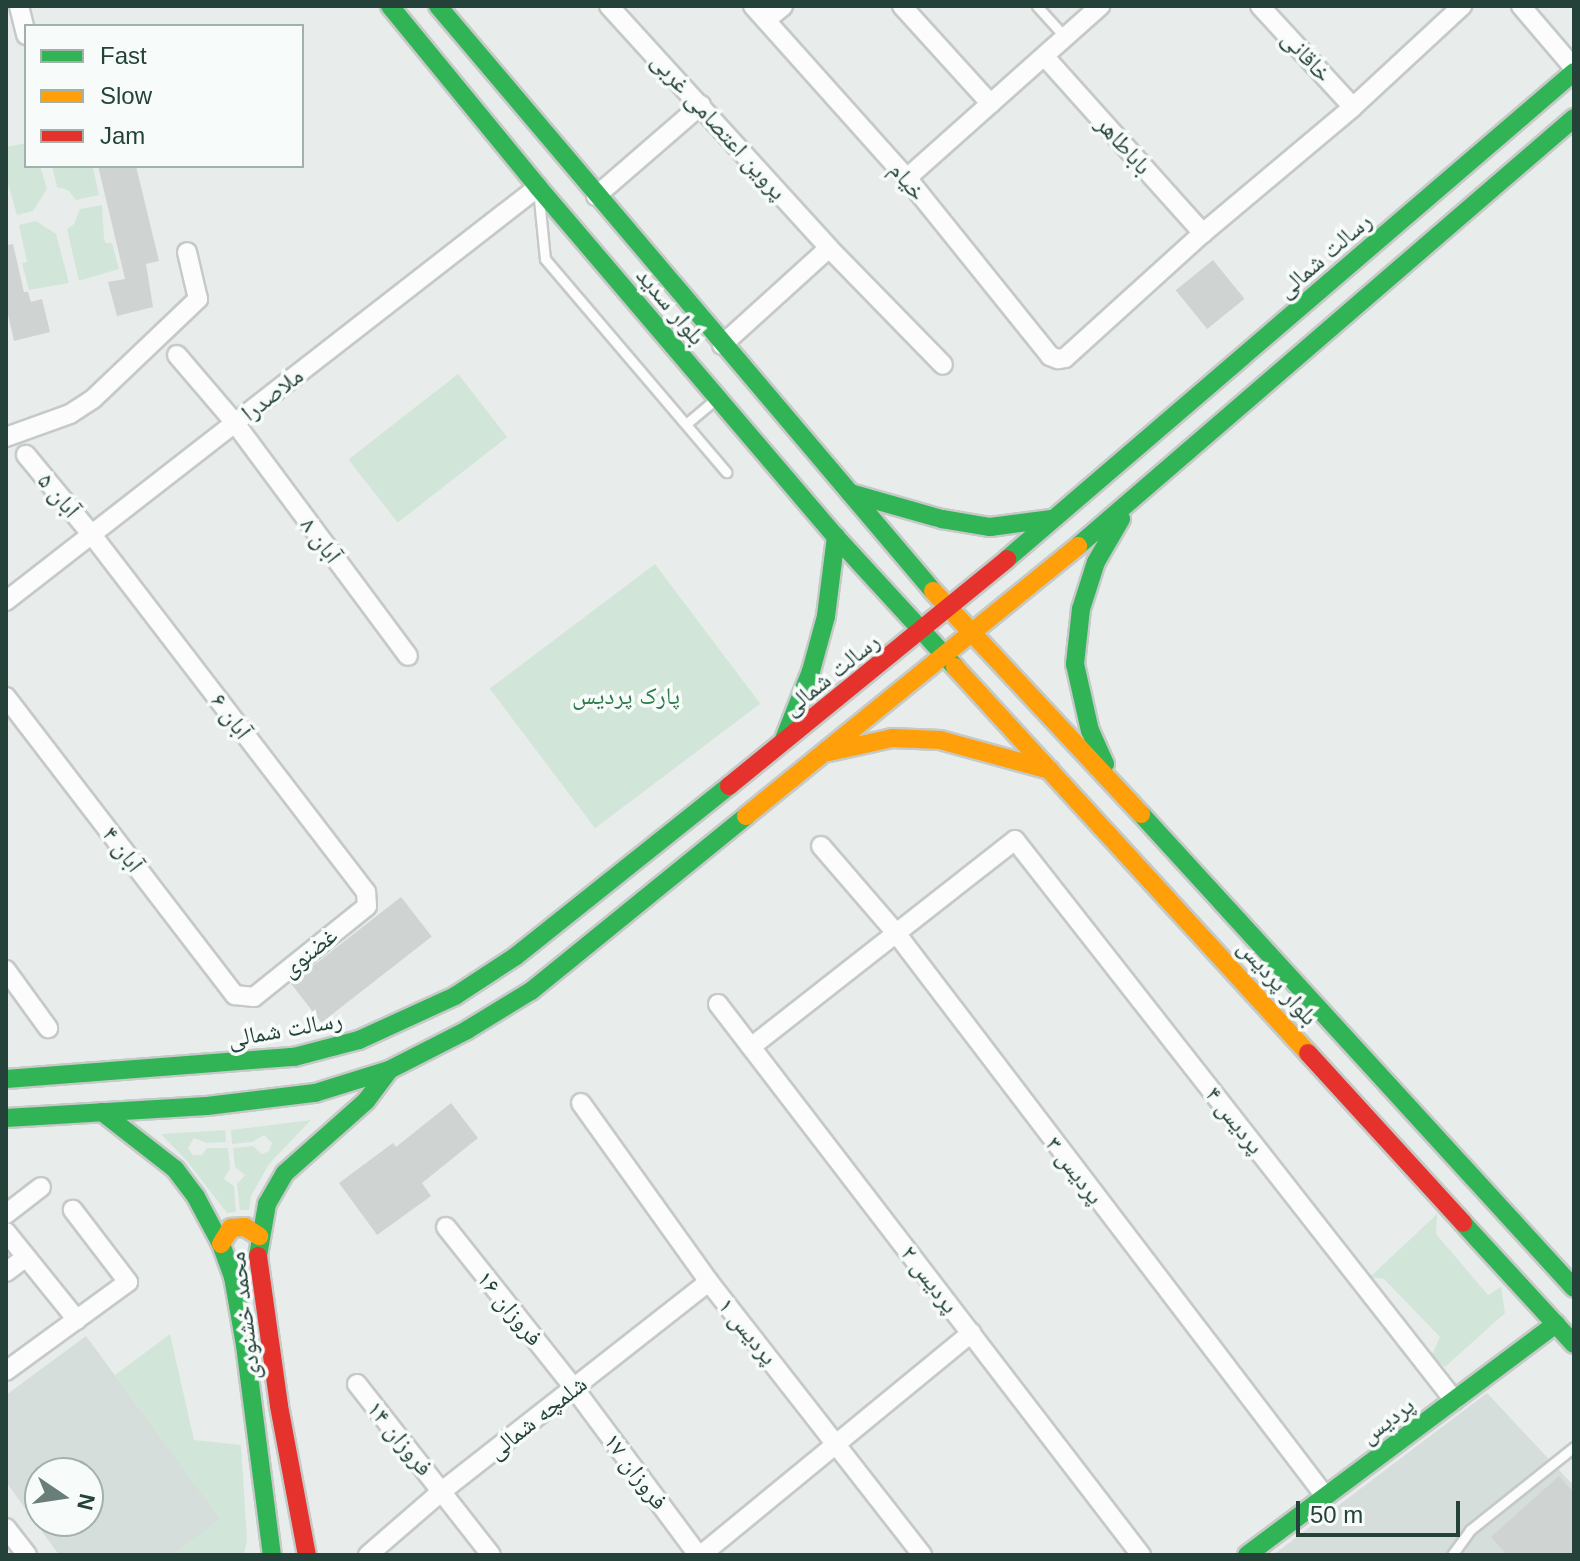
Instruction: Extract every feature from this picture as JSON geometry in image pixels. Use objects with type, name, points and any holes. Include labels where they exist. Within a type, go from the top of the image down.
[{"type":"main road","name":"بلوار سدید","points":[[390,6],[538,187],[836,537],[945,654]]},
{"type":"main road","name":"بلوار سدید","points":[[438,6],[722,345],[971,635]]},
{"type":"main road","name":"رسالت شمالی","points":[[6,1079],[294,1057],[359,1040],[455,996],[516,956],[923,631],[1574,70]]},
{"type":"main road","points":[[6,1118],[315,1093],[389,1070],[467,1030],[531,991],[1129,505],[1574,118]]},
{"type":"main road","points":[[850,493],[942,519],[990,527],[1053,519]]},
{"type":"main road","points":[[1114,784],[1090,731],[1075,664],[1081,609],[1096,562],[1129,505]]},
{"type":"main road","points":[[781,746],[802,697],[826,616],[836,537]]},
{"type":"main road","points":[[866,568],[894,545]]},
{"type":"main road","points":[[1007,558],[1029,587]]},
{"type":"main road","name":"بلوار پردیس","points":[[971,635],[1114,784],[1574,1288]]},
{"type":"main road","name":"بلوار پردیس","points":[[945,654],[1574,1344]]},
{"type":"main road","points":[[850,690],[869,716]]},
{"type":"main road","points":[[823,753],[892,738],[940,740],[1051,771]]},
{"type":"main road","points":[[1118,845],[1147,821]]},
{"type":"main road","name":"محمد خشنودی","points":[[307,1555],[279,1406],[258,1264],[259,1236],[271,1195],[285,1173],[366,1101],[389,1070]]},
{"type":"main road","name":"محمد خشنودی","points":[[102,1112],[175,1169],[213,1224],[221,1244],[233,1277],[245,1345],[272,1555]]},
{"type":"main road","points":[[221,1244],[231,1228],[245,1227],[259,1236]]},
{"type":"main road","name":"پردیس","points":[[1247,1555],[1556,1324]]},
{"type":"street","points":[[19,6],[24,27]]},
{"type":"street","name":"پروین اعتصامی غربی","points":[[609,6],[829,248],[943,365]]},
{"type":"street","points":[[760,13],[783,6]]},
{"type":"street","points":[[902,6],[991,104]]},
{"type":"street","points":[[907,178],[1100,6]]},
{"type":"street","name":"خاقانی","points":[[1260,6],[1353,107]]},
{"type":"street","points":[[1203,233],[1353,107],[1462,6]]},
{"type":"street","points":[[1521,6],[1574,70]]},
{"type":"street","name":"خیام","points":[[760,13],[907,178],[1050,356],[1065,358],[1203,233]]},
{"type":"street","name":"باباطاهر","points":[[1045,57],[1203,233]]},
{"type":"street","points":[[596,196],[701,105]]},
{"type":"street","name":"ملاصدرا","points":[[6,601],[538,187]]},
{"type":"street","points":[[722,345],[829,248]]},
{"type":"street","points":[[6,437],[70,414],[93,399],[198,299],[187,252]]},
{"type":"street","name":"آبان ۸","points":[[177,355],[235,423],[408,656]]},
{"type":"street","name":"آبان ۵","points":[[26,455],[92,535]]},
{"type":"street","name":"آبان ۶","points":[[92,535],[369,899]]},
{"type":"street","name":"آبان ۴","points":[[6,697],[235,995],[244,998]]},
{"type":"street","name":"پردیس ۴","points":[[896,933],[1015,840],[1454,1400]]},
{"type":"street","name":"پردیس ۳","points":[[821,846],[896,933],[1325,1496]]},
{"type":"street","name":"غضنوی","points":[[244,998],[254,997],[367,906],[369,899]]},
{"type":"street","points":[[751,1047],[896,933]]},
{"type":"street","points":[[6,970],[48,1028]]},
{"type":"street","name":"پردیس ۲","points":[[718,1004],[1141,1555]]},
{"type":"street","name":"پردیس ۱","points":[[581,1103],[709,1282],[922,1555]]},
{"type":"street","points":[[6,1214],[41,1187]]},
{"type":"street","points":[[6,1371],[128,1282],[73,1210]]},
{"type":"street","name":"فروزان ۱۶","points":[[446,1227],[574,1388]]},
{"type":"street","points":[[6,1232],[77,1320]]},
{"type":"street","points":[[6,1272],[26,1257]]},
{"type":"street","name":"شلمچه شمالی","points":[[368,1555],[442,1491],[709,1282]]},
{"type":"street","points":[[700,1555],[971,1333]]},
{"type":"street","name":"فروزان ۱۴","points":[[357,1384],[491,1555]]},
{"type":"street","name":"فروزان ۱۷","points":[[574,1388],[700,1555]]},
{"type":"street","points":[[6,1528],[27,1555]]},
{"type":"lane","points":[[1037,6],[1065,37]]},
{"type":"lane","points":[[538,187],[545,259],[726,472]]},
{"type":"lane","points":[[686,424],[718,398]]},
{"type":"lane","points":[[1452,1555],[1470,1530],[1574,1447]]},
{"type":"shaded area","points":[[86,1336],[221,1519],[173,1555],[59,1555],[46,1537],[104,1537],[104,1457],[24,1457],[24,1507],[6,1482],[6,1395]]},
{"type":"shaded area","points":[[1487,1393],[1574,1486],[1574,1555],[1273,1555]]},
{"type":"green space","points":[[24,143],[24,168],[41,168],[47,189],[33,211],[17,215],[6,177],[6,147]]},
{"type":"green space","points":[[52,168],[93,168],[99,195],[76,200],[68,190],[57,187]]},
{"type":"green space","points":[[102,205],[104,239],[106,243],[112,243],[119,269],[79,281],[67,229],[74,224],[80,209]]},
{"type":"green space","points":[[36,221],[56,234],[69,283],[29,290],[22,263],[27,262],[19,225]]},
{"type":"green space","points":[[458,374],[507,437],[398,523],[348,460]]},
{"type":"green space","name":"پارک پردیس","points":[[655,564],[760,704],[595,828],[490,689]]},
{"type":"green space","points":[[311,1120],[269,1164],[251,1196],[249,1210],[240,1210],[237,1184],[245,1175],[235,1167],[233,1148],[253,1146],[262,1154],[269,1151],[272,1143],[264,1135],[252,1142],[232,1144],[231,1130]]},
{"type":"green space","points":[[225,1130],[226,1142],[207,1143],[194,1138],[188,1148],[193,1155],[202,1155],[207,1148],[228,1148],[230,1168],[224,1179],[234,1186],[236,1212],[227,1213],[186,1160],[161,1134]]},
{"type":"green space","points":[[1437,1214],[1436,1234],[1488,1295],[1501,1287],[1505,1313],[1445,1367],[1431,1356],[1440,1337],[1384,1279],[1370,1277]]},
{"type":"green space","points":[[170,1334],[194,1440],[241,1445],[247,1540],[244,1555],[173,1555],[220,1519],[115,1375]]},
{"type":"building","points":[[98,168],[136,168],[159,261],[146,264],[153,307],[117,316],[108,282],[125,279]]},
{"type":"building","points":[[13,244],[24,292],[28,292],[31,302],[42,299],[50,332],[14,341],[6,306],[6,245]]},
{"type":"building","points":[[1213,260],[1244,299],[1207,329],[1176,290]]},
{"type":"building","points":[[401,897],[432,936],[321,1023],[291,983]]},
{"type":"building","points":[[451,1103],[478,1138],[422,1183],[431,1196],[377,1235],[339,1183],[393,1143],[396,1147]]},
{"type":"building","points":[[1559,1476],[1574,1493],[1574,1555],[1507,1555],[1491,1537]]},
{"type":"traffic: fast","points":[[390,6],[538,187],[836,537],[955,667]]},
{"type":"traffic: fast","points":[[438,6],[933,591]]},
{"type":"traffic: fast","points":[[1007,559],[1574,72]]},
{"type":"traffic: fast","points":[[1078,546],[1574,118]]},
{"type":"traffic: fast","points":[[850,493],[942,519],[990,527],[1051,519]]},
{"type":"traffic: fast","points":[[1105,764],[1090,731],[1075,664],[1081,609],[1096,562],[1121,519]]},
{"type":"traffic: fast","points":[[784,739],[811,671],[826,616],[836,537]]},
{"type":"traffic: fast","points":[[6,1079],[294,1057],[359,1040],[455,996],[516,956],[729,786]]},
{"type":"traffic: fast","points":[[1141,814],[1574,1288]]},
{"type":"traffic: fast","points":[[6,1118],[207,1106],[315,1093],[389,1070],[467,1030],[531,991],[746,816]]},
{"type":"traffic: fast","points":[[258,1256],[267,1204],[285,1173],[366,1101],[389,1070]]},
{"type":"traffic: fast","points":[[102,1112],[175,1169],[196,1197],[221,1244],[233,1277],[245,1345],[272,1555]]},
{"type":"traffic: fast","points":[[1463,1223],[1574,1344]]},
{"type":"traffic: fast","points":[[1247,1555],[1556,1324]]},
{"type":"traffic: slow","points":[[746,816],[1078,546]]},
{"type":"traffic: slow","points":[[933,591],[1141,814]]},
{"type":"traffic: slow","points":[[955,667],[1308,1053]]},
{"type":"traffic: slow","points":[[829,752],[892,738],[940,740],[1050,770]]},
{"type":"traffic: slow","points":[[221,1244],[231,1228],[245,1227],[259,1236]]},
{"type":"traffic: jam","points":[[729,786],[1007,559]]},
{"type":"traffic: jam","points":[[1308,1053],[1463,1223]]},
{"type":"traffic: jam","points":[[258,1256],[279,1406],[307,1555]]}]
